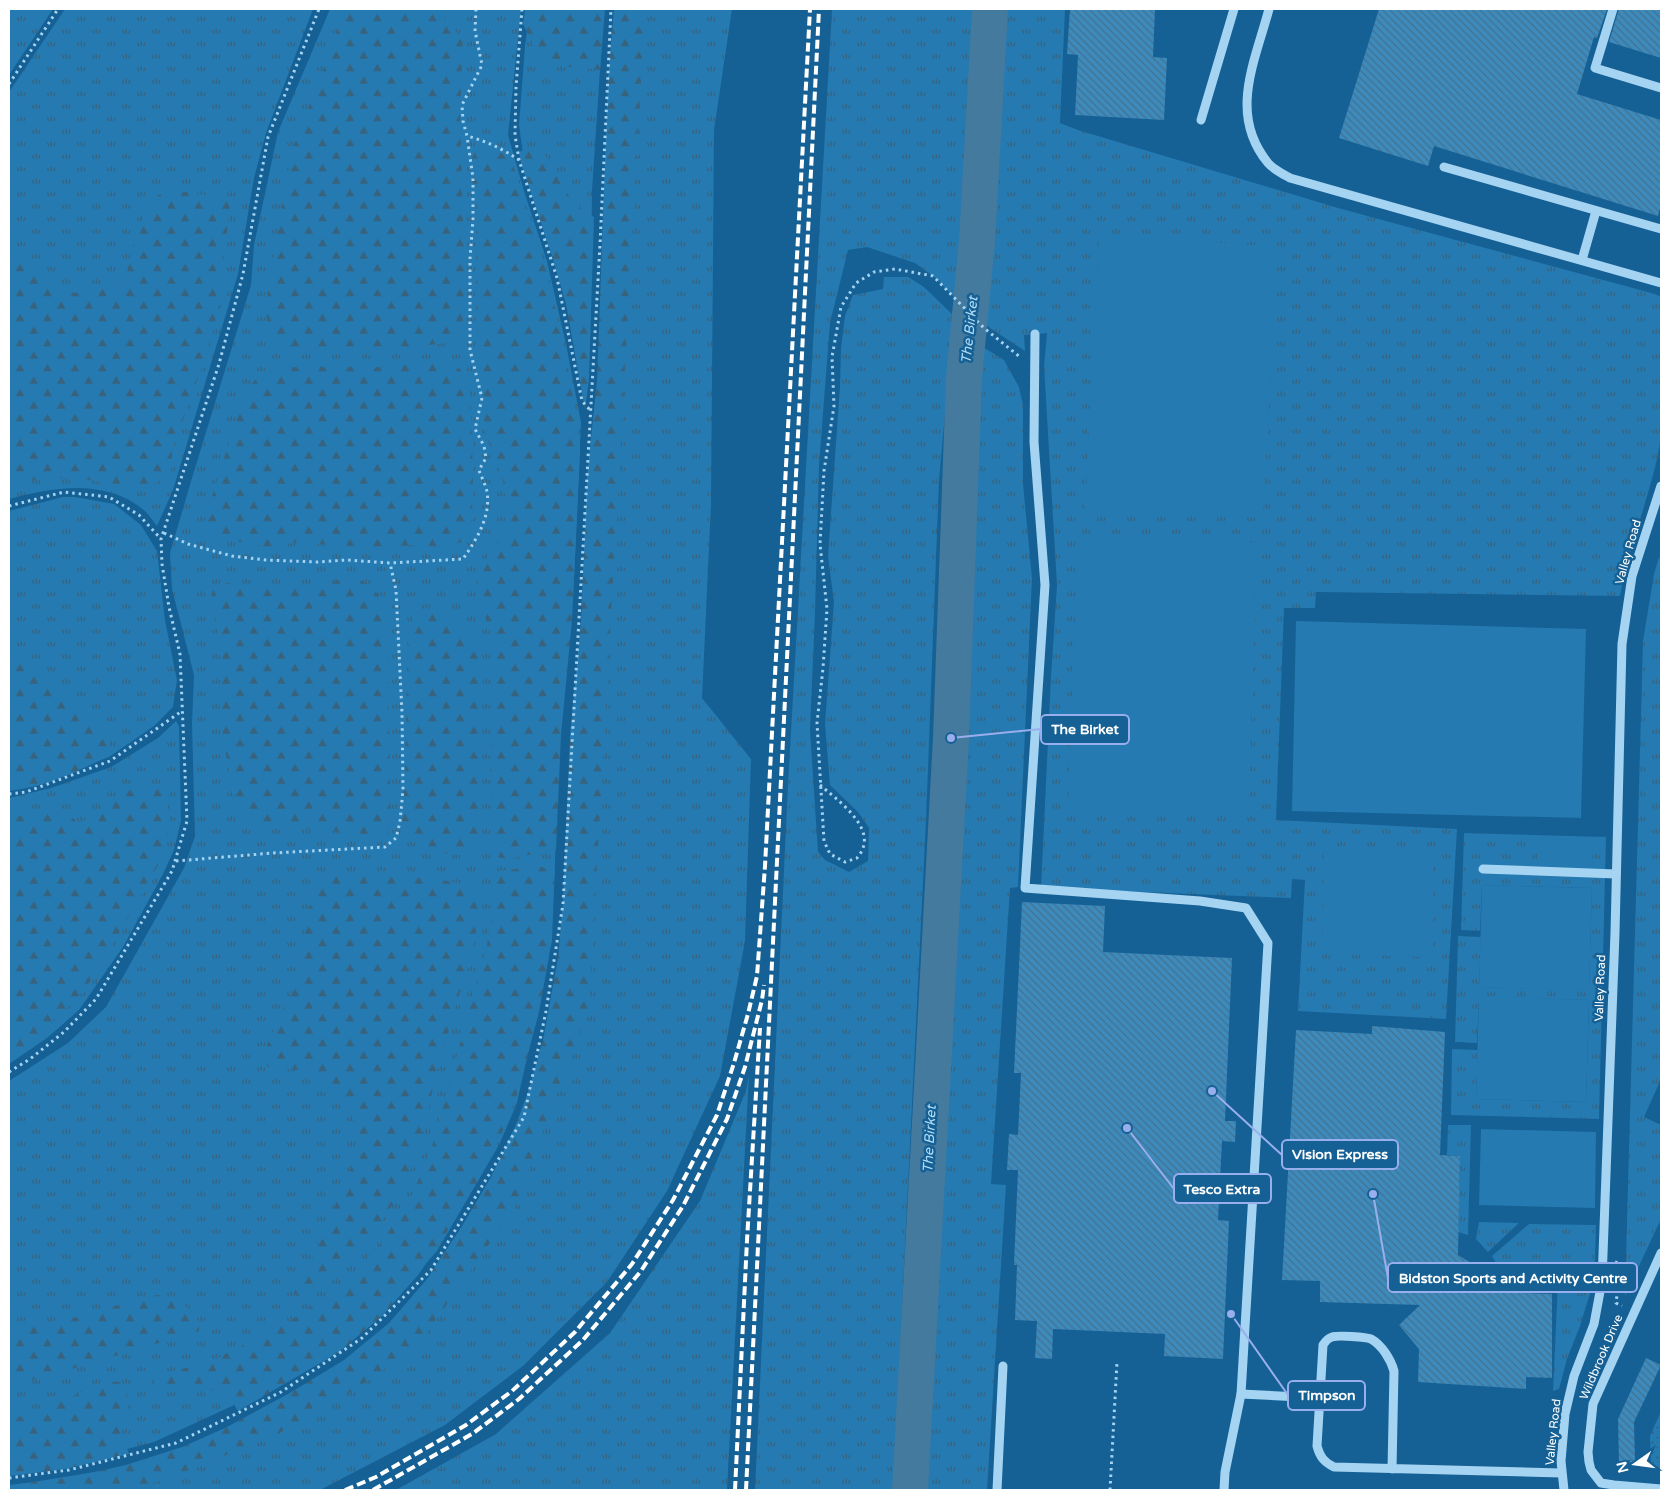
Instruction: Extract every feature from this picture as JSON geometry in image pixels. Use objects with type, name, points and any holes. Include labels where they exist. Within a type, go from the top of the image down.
[{"type":"street","points":[[1201,120],[1234,9]]},
{"type":"street","points":[[1269,9],[1247,89],[1246,116],[1254,140],[1269,165],[1290,178],[1661,282]]},
{"type":"street","points":[[1613,9],[1595,68],[1661,88]]},
{"type":"street","points":[[1444,167],[1661,229]]},
{"type":"street","points":[[1582,260],[1596,211]]},
{"type":"street","points":[[1035,334],[1034,442],[1045,585],[1026,888],[1200,900],[1246,908],[1268,943],[1241,1394],[1225,1472],[1224,1490]]},
{"type":"street","name":"Valley Road","points":[[1564,1490],[1561,1473],[1565,1414],[1574,1376],[1594,1324],[1602,1281],[1622,644],[1632,576],[1661,486]]},
{"type":"street","points":[[1483,869],[1616,874]]},
{"type":"street","name":"Wildbrook Drive","points":[[1661,1253],[1593,1404],[1588,1452],[1589,1462],[1595,1475],[1602,1483],[1661,1489]]},
{"type":"street","points":[[1392,1469],[1394,1371],[1391,1362],[1381,1348],[1372,1340],[1332,1337],[1326,1340],[1323,1345],[1317,1446],[1320,1455],[1334,1467],[1392,1469],[1561,1473]]},
{"type":"street","points":[[997,1490],[1003,1366]]},
{"type":"street","points":[[1241,1394],[1320,1398]]},
{"type":"path","points":[[9,84],[58,9]]},
{"type":"path","points":[[9,1072],[30,1059],[64,1032],[96,999],[172,872],[176,861],[187,822],[180,654],[169,607],[162,564],[161,540],[219,364],[242,274],[268,137],[319,9]]},
{"type":"path","points":[[164,532],[188,544],[232,556],[308,562],[346,560],[390,562],[463,559],[477,537],[486,514],[487,492],[479,470],[486,458],[484,446],[475,429],[482,398],[470,350],[470,259],[474,219],[473,178],[462,105],[482,65],[475,31],[476,9]]},
{"type":"path","points":[[522,9],[515,135],[519,160],[557,278],[582,401],[590,411]]},
{"type":"path","points":[[9,1478],[69,1470],[176,1443],[281,1392],[362,1338],[430,1270],[524,1117],[546,1011],[563,904],[610,9]]},
{"type":"path","points":[[467,136],[482,140],[519,160]]},
{"type":"path","points":[[820,785],[852,813],[863,830],[864,847],[857,858],[845,862],[830,854],[824,841],[820,785],[817,723],[827,609],[820,544],[824,471],[834,406],[832,356],[841,307],[856,283],[874,272],[895,269],[933,276],[984,328],[1035,368]]},
{"type":"path","points":[[9,506],[64,492],[109,497],[139,514],[161,540]]},
{"type":"path","points":[[176,861],[385,847],[396,838],[400,822],[403,789],[402,713],[396,590],[390,562]]},
{"type":"path","points":[[9,794],[26,792],[110,761],[182,710]]},
{"type":"path","points":[[1603,1259],[1620,1264],[1616,1303],[1634,1311]]},
{"type":"path","points":[[1110,1490],[1117,1362]]},
{"type":"green space","points":[[9,9],[53,9],[9,75]]},
{"type":"green space","points":[[65,9],[313,9],[266,133],[254,178],[238,274],[173,490],[157,526],[145,511],[130,501],[97,490],[62,489],[9,499],[9,92]]},
{"type":"green space","points":[[330,9],[521,9],[508,135],[547,261],[581,422],[574,578],[560,733],[552,941],[517,1103],[499,1145],[437,1251],[403,1290],[291,1379],[154,1442],[73,1463],[9,1469],[9,1081],[68,1043],[106,1007],[184,868],[195,836],[192,724],[194,675],[172,589],[170,553],[251,285],[254,245],[278,132]]},
{"type":"green space","points":[[346,9],[434,9],[463,40],[460,115],[465,287],[462,331],[456,338],[446,343],[396,349],[343,352],[274,346],[267,324],[266,304],[286,179],[296,140]]},
{"type":"green space","points":[[525,9],[605,9],[600,70],[546,64],[539,56],[523,24]]},
{"type":"green space","points":[[530,9],[604,9],[592,191],[591,274],[561,266],[523,154],[519,125]]},
{"type":"green space","points":[[614,9],[645,9],[589,1006],[515,1207],[416,1348],[346,1395],[276,1435],[164,1480],[124,1490],[9,1490],[9,1485],[67,1478],[126,1465],[182,1447],[225,1428],[288,1394],[344,1360],[389,1323],[427,1279],[491,1177],[515,1127],[528,1092],[543,1040],[558,958],[563,902],[570,735],[581,622],[587,477],[597,381],[608,78]]},
{"type":"green space","points":[[620,9],[732,9],[714,130],[711,505],[702,698],[751,759],[745,941],[720,1076],[667,1191],[607,1282],[523,1366],[445,1425],[320,1490],[9,1490],[9,1486],[168,1460],[238,1424],[411,1322],[532,1114],[566,970]]},
{"type":"green space","points":[[832,9],[977,9],[962,305],[933,276],[915,263],[867,247],[848,250],[830,323],[819,465],[810,730],[818,852],[825,860],[849,872],[868,861],[869,828],[858,812],[830,785],[825,724],[834,602],[828,556],[841,349],[845,316],[853,295],[883,289],[884,277],[908,277],[924,287],[958,320],[952,337],[939,480],[926,821],[893,1490],[755,1490],[788,785]]},
{"type":"green space","points":[[1001,9],[1065,9],[1060,123],[1338,208],[1661,297],[1661,422],[1658,455],[1628,560],[1620,596],[1316,592],[1315,608],[1284,608],[1276,820],[1457,829],[1446,1019],[1298,1011],[1305,880],[1292,879],[1291,898],[1041,888],[1057,585],[1044,366],[1047,333],[1024,335],[1025,351],[972,316],[975,297],[987,258]]},
{"type":"green space","points":[[535,148],[546,157],[570,197],[594,217],[589,379],[585,410],[566,304],[521,163],[519,152]]},
{"type":"green space","points":[[485,149],[510,156],[544,262],[564,345],[577,420],[580,453],[572,621],[561,735],[556,850],[507,859],[492,856],[490,755],[496,658],[492,636],[480,603],[476,581],[481,565],[505,534],[508,517],[503,481],[487,438],[481,401],[476,316],[476,210],[470,164],[474,153]]},
{"type":"green space","points":[[175,190],[231,200],[217,311],[210,345],[172,450],[172,467],[166,477],[156,483],[131,489],[90,480],[65,478],[36,480],[9,485],[9,253],[35,277],[54,287],[76,293],[95,286],[112,290],[120,285],[127,273],[132,248],[149,203],[158,195]]},
{"type":"green space","points":[[1099,237],[1277,246],[1263,518],[1085,509]]},
{"type":"green space","points":[[973,341],[1004,360],[1019,387],[1023,405],[1023,484],[1032,578],[1018,887],[1010,888],[991,1184],[1006,1185],[987,1490],[914,1490],[951,851]]},
{"type":"green space","points":[[442,362],[453,364],[461,370],[468,385],[471,403],[472,518],[467,535],[462,542],[443,548],[418,545],[378,547],[299,542],[267,547],[203,535],[214,489],[245,394],[257,378],[272,370],[285,367],[381,367]]},
{"type":"green space","points":[[63,497],[75,497],[114,504],[141,525],[157,551],[165,620],[177,680],[173,707],[154,726],[109,757],[28,787],[9,790],[9,511]]},
{"type":"green space","points":[[1078,536],[1257,543],[1248,817],[1068,811]]},
{"type":"green space","points":[[1661,550],[1661,1079],[1644,1117],[1661,1125],[1661,1219],[1625,1296],[1643,641],[1654,574]]},
{"type":"green space","points":[[350,579],[365,582],[375,590],[387,616],[391,826],[387,835],[378,839],[369,839],[354,834],[325,830],[262,824],[248,819],[239,812],[233,793],[222,732],[220,654],[216,623],[210,603],[212,592],[218,585],[233,582],[274,590]]},
{"type":"green space","points":[[426,608],[440,613],[469,632],[478,643],[483,661],[479,730],[479,840],[473,849],[465,854],[448,854],[427,847],[403,834],[399,826],[405,776],[408,631],[414,616]]},
{"type":"green space","points":[[1296,621],[1586,629],[1581,818],[1292,811]]},
{"type":"green space","points":[[9,645],[106,730],[110,743],[109,756],[48,782],[9,791]]},
{"type":"green space","points":[[176,721],[179,726],[181,821],[174,850],[162,876],[123,947],[79,1010],[47,1038],[9,1064],[9,798],[51,788],[111,767],[158,738]]},
{"type":"green space","points":[[142,784],[168,785],[169,822],[162,858],[97,972],[77,999],[30,1042],[9,1057],[9,818],[55,808],[69,814],[79,824]]},
{"type":"green space","points":[[1464,833],[1606,837],[1599,1119],[1451,1115],[1452,1049],[1478,1050],[1476,1099],[1586,1102],[1589,1000],[1479,997],[1477,1043],[1455,1042],[1458,936],[1481,937],[1479,987],[1589,990],[1592,888],[1482,885],[1480,931],[1461,930]]},
{"type":"green space","points":[[1538,839],[1593,841],[1592,879],[1537,877]]},
{"type":"green space","points":[[1324,852],[1434,854],[1432,957],[1322,954]]},
{"type":"green space","points":[[536,866],[555,870],[549,957],[539,1012],[519,1089],[506,1124],[483,1172],[419,1274],[382,1316],[339,1352],[238,1411],[231,1399],[220,1391],[156,1386],[152,1378],[218,1358],[300,1315],[343,1284],[380,1245],[411,1196],[430,1154],[487,945],[491,916],[493,872]]},
{"type":"green space","points":[[320,871],[432,878],[472,886],[478,891],[481,904],[474,944],[435,1078],[426,1123],[412,1166],[393,1204],[373,1235],[335,1276],[314,1295],[301,1299],[294,1293],[324,1232],[350,1169],[358,1136],[353,1114],[338,1094],[299,1070],[269,1067],[265,1064],[263,1054],[301,971],[305,926]]},
{"type":"green space","points":[[1482,885],[1592,888],[1589,991],[1479,987]]},
{"type":"green space","points":[[1479,996],[1589,1000],[1586,1102],[1476,1099]]},
{"type":"green space","points":[[749,1074],[727,1490],[396,1490],[496,1434],[610,1333],[700,1201],[746,1091]]},
{"type":"green space","points":[[1448,1125],[1471,1125],[1468,1235],[1458,1232],[1460,1156],[1447,1155]]},
{"type":"green space","points":[[1481,1129],[1596,1132],[1595,1208],[1479,1205]]},
{"type":"green space","points":[[1479,1222],[1519,1223],[1488,1252],[1476,1239]]},
{"type":"green space","points":[[1529,1224],[1596,1225],[1595,1260],[1591,1290],[1567,1359],[1559,1389],[1553,1391],[1558,1282],[1505,1278],[1492,1256]]},
{"type":"green space","points":[[158,1295],[179,1303],[192,1311],[199,1323],[199,1331],[37,1379],[9,1383],[9,1329],[77,1317],[102,1311],[133,1299]]},
{"type":"green space","points":[[107,1381],[120,1382],[127,1388],[128,1411],[119,1424],[129,1454],[65,1469],[9,1476],[9,1420],[44,1409]]},
{"type":"green space","points":[[1661,1411],[1661,1469],[1651,1469],[1650,1436]]},
{"type":"building","points":[[1070,9],[1155,9],[1153,57],[1167,58],[1164,120],[1075,115],[1078,55],[1067,54]]},
{"type":"building","points":[[1379,9],[1607,9],[1597,38],[1594,37],[1577,94],[1661,120],[1661,204],[1658,216],[1434,146],[1428,166],[1339,138]]},
{"type":"building","points":[[1619,9],[1661,9],[1661,58],[1609,42]]},
{"type":"building","points":[[1022,902],[1105,906],[1103,952],[1232,958],[1225,1121],[1236,1121],[1235,1142],[1222,1141],[1218,1220],[1229,1221],[1223,1359],[1164,1356],[1165,1334],[1053,1329],[1052,1359],[1035,1358],[1037,1321],[1015,1320],[1017,1265],[1014,1265],[1018,1170],[1007,1170],[1009,1134],[1018,1135],[1021,1073],[1014,1073]]},
{"type":"building","points":[[1372,1026],[1445,1032],[1440,1155],[1460,1156],[1458,1255],[1471,1263],[1482,1276],[1489,1292],[1552,1294],[1552,1378],[1526,1377],[1526,1389],[1418,1382],[1419,1349],[1399,1325],[1420,1305],[1320,1302],[1320,1281],[1282,1280],[1296,1030],[1372,1034]]},
{"type":"building","points":[[1646,1358],[1661,1365],[1634,1422],[1635,1462],[1619,1463],[1618,1419]]},
{"type":"waterway","name":"The Birket","points":[[910,1490],[951,738],[964,378],[977,241],[990,9]]},
{"type":"railway","points":[[345,1490],[376,1477],[466,1425],[512,1391],[575,1332],[632,1264],[673,1200],[717,1115],[734,1063],[757,976],[765,866],[810,9]]},
{"type":"railway","points":[[746,1490],[819,9]]},
{"type":"railway","points":[[373,1490],[472,1434],[519,1399],[583,1340],[641,1271],[683,1206],[727,1119],[745,1067],[764,985]]},
{"type":"railway","points":[[735,1490],[747,1240],[760,1028]]},
{"type":"place","name":"The Birket","points":[[951,738]]},
{"type":"place","name":"Vision Express","points":[[1212,1091]]},
{"type":"place","name":"Tesco Extra","points":[[1127,1128]]},
{"type":"place","name":"Bidston Sports and Activity Centre","points":[[1373,1194]]},
{"type":"place","name":"Timpson","points":[[1231,1314]]}]
